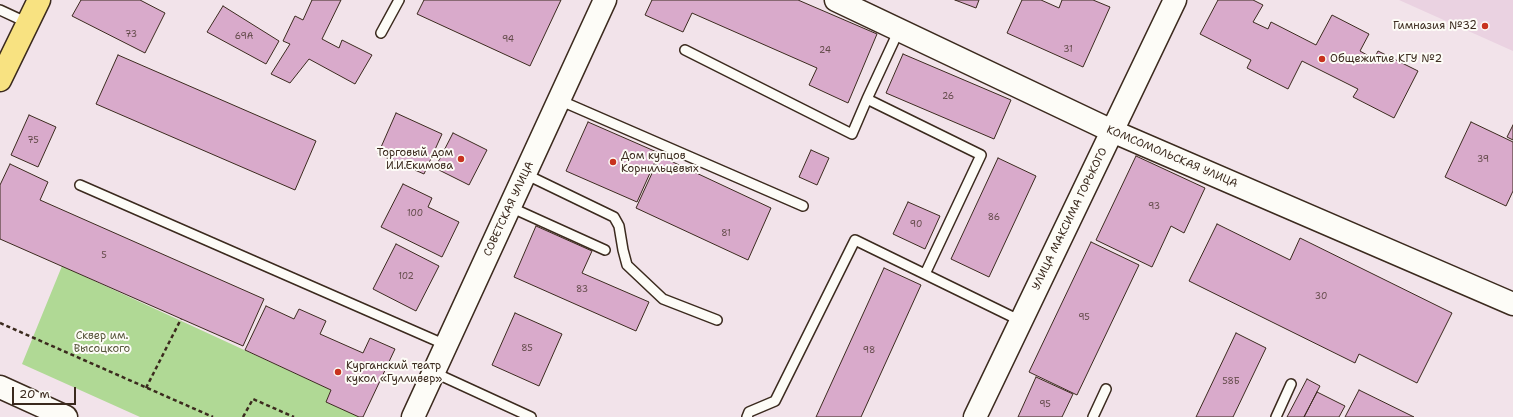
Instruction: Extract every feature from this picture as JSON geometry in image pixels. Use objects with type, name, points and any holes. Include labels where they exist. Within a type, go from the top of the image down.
[{"type":"main road","points":[[0,80],[40,0]]},
{"type":"street","name":"СОВЕТСКАЯ УЛИЦА","points":[[412,417],[605,0]]},
{"type":"street","name":"КОМСОМОЛЬСКАЯ УЛИЦА","points":[[836,0],[1112,131],[1513,304]]},
{"type":"street","name":"УЛИЦА МАКСИМА ГОРЬКОГО","points":[[975,417],[1175,0]]},
{"type":"street","points":[[0,387],[66,417]]},
{"type":"lane","points":[[381,33],[399,0]]},
{"type":"lane","points":[[0,10],[28,23]]},
{"type":"lane","points":[[685,50],[852,134],[899,30]]},
{"type":"lane","points":[[867,99],[982,155],[925,274]]},
{"type":"lane","points":[[559,100],[803,206]]},
{"type":"lane","points":[[525,174],[614,217],[619,226],[623,250],[628,265],[663,299],[717,320]]},
{"type":"lane","points":[[80,185],[446,345]]},
{"type":"lane","points":[[510,207],[606,250]]},
{"type":"lane","points":[[747,417],[749,412],[775,402],[855,240],[1022,321]]},
{"type":"lane","points":[[433,372],[531,417]]},
{"type":"lane","points":[[1276,417],[1291,384]]},
{"type":"lane","points":[[1093,417],[1106,389]]},
{"type":"path","points":[[146,388],[181,319]]},
{"type":"path","points":[[0,323],[213,417]]},
{"type":"path","points":[[243,417],[253,399],[294,417]]},
{"type":"shaded area","name":"Гимназия №32","points":[[1399,0],[1513,0],[1513,51]]},
{"type":"green space","name":"Сквер им. Высоцкого","points":[[62,266],[331,390],[326,402],[359,417],[140,417],[22,364]]},
{"type":"building","points":[[81,0],[140,0],[165,13],[145,53],[72,16]]},
{"type":"building","points":[[312,0],[341,0],[322,39],[339,48],[342,40],[372,55],[355,84],[309,59],[290,83],[271,74],[290,44],[283,41],[295,16],[303,20]]},
{"type":"building","points":[[424,0],[561,0],[530,66],[417,14]]},
{"type":"building","points":[[652,0],[798,0],[877,34],[848,103],[809,85],[817,68],[692,13],[683,32],[645,15]]},
{"type":"building","points":[[955,0],[979,0],[976,8]]},
{"type":"building","points":[[1022,0],[1041,0],[1059,8],[1062,0],[1093,0],[1110,7],[1083,67],[1007,33]]},
{"type":"building","name":"Общежитие КГУ №2","points":[[1218,0],[1253,0],[1263,5],[1253,22],[1268,29],[1271,22],[1316,45],[1332,15],[1369,34],[1360,51],[1374,59],[1378,51],[1418,71],[1394,118],[1353,97],[1358,89],[1302,61],[1288,89],[1247,68],[1251,60],[1200,34]]},
{"type":"building","points":[[223,6],[279,41],[266,64],[207,32]]},
{"type":"building","points":[[903,54],[1011,100],[994,139],[886,93]]},
{"type":"building","points":[[118,55],[316,141],[295,190],[96,104]]},
{"type":"building","points":[[396,113],[442,134],[424,174],[378,154]]},
{"type":"building","points":[[29,115],[56,127],[38,167],[11,155]]},
{"type":"building","name":"Дом купцов Корнильцевых","points":[[588,122],[659,153],[637,202],[566,171]]},
{"type":"building","points":[[1471,122],[1513,142],[1513,191],[1506,206],[1445,177]]},
{"type":"building","points":[[1513,125],[1513,140],[1507,137]]},
{"type":"building","name":"Торговый дом И.И.Екимова","points":[[453,133],[487,150],[469,185],[435,168]]},
{"type":"building","points":[[811,150],[829,158],[817,185],[799,177]]},
{"type":"building","points":[[660,156],[771,208],[748,260],[636,208]]},
{"type":"building","points":[[1136,156],[1205,188],[1184,233],[1171,226],[1152,267],[1096,240]]},
{"type":"building","points":[[998,158],[1036,176],[989,277],[951,259]]},
{"type":"building","points":[[10,164],[48,182],[40,200],[264,299],[243,346],[0,239],[0,185]]},
{"type":"building","points":[[403,184],[432,198],[428,207],[459,222],[442,257],[381,227]]},
{"type":"building","points":[[908,202],[940,216],[925,249],[893,234]]},
{"type":"building","points":[[1217,224],[1290,260],[1300,238],[1452,313],[1417,383],[1359,354],[1355,363],[1189,281]]},
{"type":"building","points":[[536,226],[592,251],[582,273],[649,302],[636,331],[514,277]]},
{"type":"building","points":[[1091,242],[1139,265],[1077,395],[1029,372]]},
{"type":"building","points":[[396,244],[439,266],[416,311],[373,289]]},
{"type":"building","points":[[884,268],[921,285],[861,417],[816,417]]},
{"type":"building","name":"Курганский театр кукол «Гулливер»","points":[[266,306],[294,319],[299,309],[326,321],[320,334],[363,353],[370,338],[395,349],[363,417],[359,417],[326,402],[331,390],[245,350]]},
{"type":"building","points":[[515,313],[562,334],[539,386],[492,365]]},
{"type":"building","points":[[1236,333],[1266,348],[1233,417],[1196,417]]},
{"type":"building","points":[[1036,377],[1073,394],[1062,417],[1018,417]]},
{"type":"building","points":[[1307,379],[1320,386],[1304,417],[1287,417]]},
{"type":"building","points":[[1359,390],[1414,417],[1345,417]]},
{"type":"building","points":[[1317,392],[1345,406],[1339,417],[1304,417]]},
{"type":"place","name":"Гимназия №32","points":[[1485,26]]},
{"type":"place","name":"Общежитие КГУ №2","points":[[1322,59]]},
{"type":"place","name":"Торговый дом И.И.Екимова","points":[[461,159]]},
{"type":"place","name":"Дом купцов Корнильцевых","points":[[613,162]]},
{"type":"place","name":"Курганский театр кукол «Гулливер»","points":[[338,372]]}]
